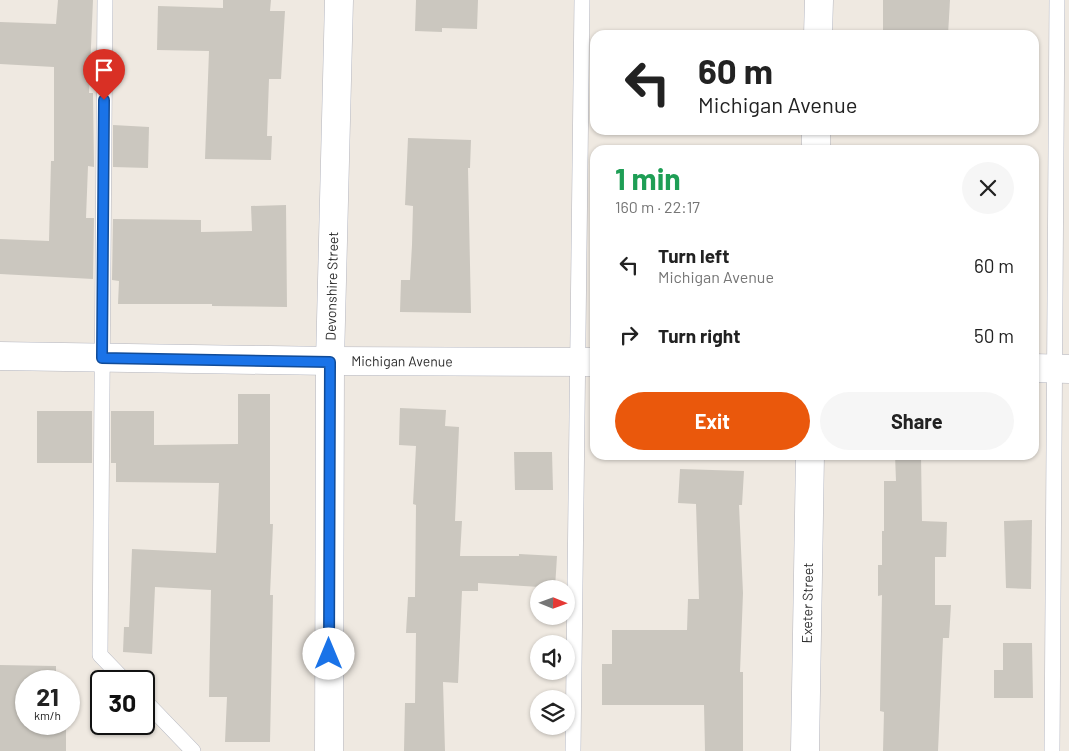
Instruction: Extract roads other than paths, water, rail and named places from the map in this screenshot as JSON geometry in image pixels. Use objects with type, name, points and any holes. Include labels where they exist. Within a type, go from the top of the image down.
[{"type":"street","name":"Devonshire Street","points":[[329,751],[330,362],[339,0]]},
{"type":"street","points":[[818,30],[819,0]]},
{"type":"street","name":"Michigan Avenue","points":[[0,356],[330,362],[586,362]]},
{"type":"street","name":"Exeter Street","points":[[805,751],[810,460]]},
{"type":"lane","points":[[105,0],[100,655],[114,670]]},
{"type":"lane","points":[[572,751],[586,362],[582,0]]},
{"type":"lane","points":[[1052,751],[1052,369],[1057,0]]},
{"type":"lane","points":[[155,711],[193,751]]}]
